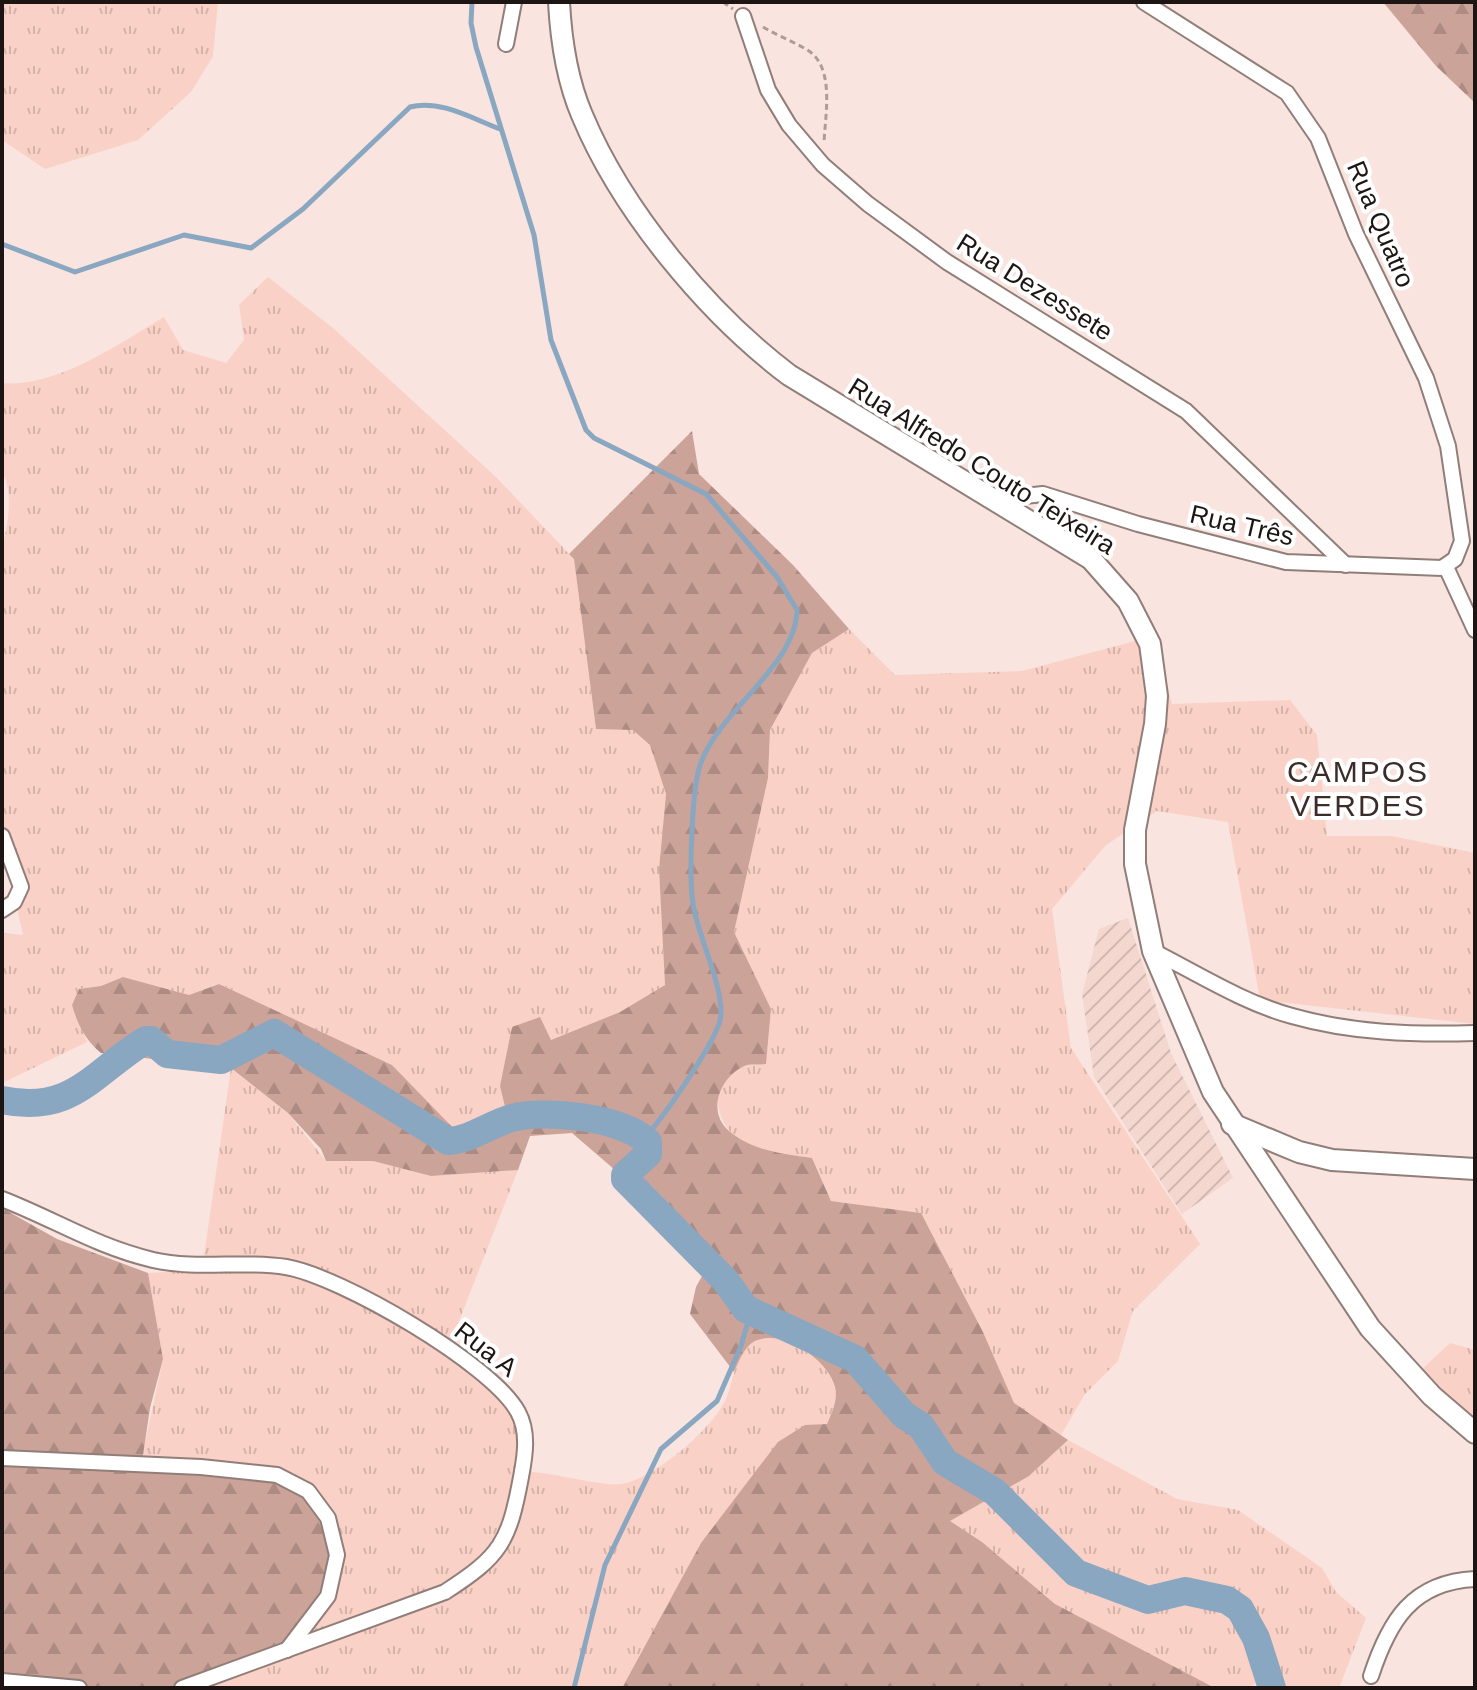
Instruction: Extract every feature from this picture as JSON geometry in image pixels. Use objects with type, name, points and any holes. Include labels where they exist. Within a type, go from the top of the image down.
[{"type":"street","points":[[506,44],[514,2]]},
{"type":"street","name":"Rua Alfredo Couto Teixeira","points":[[559,2],[568,72],[581,113],[598,149],[641,216],[720,314],[750,344],[789,375],[1091,559],[1128,601],[1150,644],[1157,696],[1155,724],[1135,830],[1135,864],[1153,951],[1213,1092],[1232,1124],[1370,1328],[1432,1396],[1475,1433]]},
{"type":"street","name":"Rua Quatro","points":[[1144,2],[1287,93],[1318,138],[1356,234],[1426,378],[1448,446],[1462,541],[1455,559],[1446,567]]},
{"type":"street","name":"Rua Dezessete","points":[[743,16],[768,90],[789,125],[823,165],[868,204],[947,262],[1186,411],[1346,565]]},
{"type":"street","name":"Rua Três","points":[[1004,505],[1015,497],[1043,494],[1257,557],[1346,565],[1446,567]]},
{"type":"street","points":[[1446,567],[1475,630]]},
{"type":"street","points":[[2,836],[20,880],[19,894],[2,910]]},
{"type":"street","points":[[1153,951],[1250,1000],[1292,1016],[1397,1034],[1475,1033]]},
{"type":"street","points":[[1232,1124],[1299,1152],[1332,1160],[1475,1169]]},
{"type":"street","name":"Rua A","points":[[2,1199],[105,1247],[158,1261],[206,1265],[245,1262],[313,1275],[471,1361],[503,1389],[525,1428],[523,1465],[515,1511],[501,1549],[445,1592],[182,1688]]},
{"type":"street","points":[[2,1458],[277,1475],[308,1491],[328,1518],[337,1555],[328,1596],[285,1652]]},
{"type":"street","points":[[1371,1676],[1382,1643],[1407,1608],[1424,1592],[1452,1580],[1475,1579]]},
{"type":"street","points":[[2,1681],[79,1688]]},
{"type":"path","points":[[723,2],[808,51],[822,67],[826,91],[823,165]]},
{"type":"shaded area","points":[[1128,918],[1171,1053],[1233,1178],[1182,1214],[1094,1077],[1082,994],[1099,929]]},
{"type":"green space","points":[[2,2],[218,2],[213,56],[191,92],[138,140],[45,169],[2,140]]},
{"type":"green space","points":[[1383,2],[1475,2],[1475,103],[1436,66]]},
{"type":"green space","points":[[268,277],[333,328],[496,477],[574,559],[596,729],[633,729],[650,745],[666,794],[659,869],[665,985],[620,1012],[551,1040],[500,1086],[506,1111],[459,1134],[392,1065],[219,984],[189,995],[123,977],[101,986],[79,989],[72,1005],[87,1042],[2,1083],[2,933],[23,935],[2,840],[2,547],[9,499],[2,472],[2,383],[44,379],[65,371],[107,351],[164,317],[183,350],[226,363],[244,340],[239,305]]},
{"type":"green space","points":[[692,431],[699,474],[793,565],[849,629],[812,653],[770,730],[768,778],[734,932],[771,1009],[766,1064],[747,1065],[730,1077],[719,1095],[718,1114],[729,1131],[748,1143],[779,1153],[812,1158],[831,1201],[921,1213],[983,1332],[1014,1403],[1068,1440],[1029,1476],[950,1521],[982,1542],[1055,1604],[1215,1688],[622,1688],[701,1543],[778,1442],[805,1425],[827,1424],[836,1392],[831,1377],[823,1367],[803,1349],[778,1339],[766,1338],[748,1347],[734,1372],[690,1314],[696,1287],[707,1267],[651,1201],[572,1133],[530,1136],[518,1170],[431,1176],[373,1161],[326,1161],[321,1149],[288,1113],[231,1068],[101,1053],[86,1037],[77,1019],[72,1005],[79,989],[101,986],[123,977],[189,995],[219,984],[392,1065],[459,1134],[506,1111],[500,1086],[512,1027],[540,1017],[551,1040],[620,1012],[665,985],[659,869],[666,794],[650,745],[633,730],[596,729],[574,559],[569,554]]},
{"type":"green space","points":[[849,629],[895,675],[1022,671],[1154,636],[1172,704],[1290,700],[1317,735],[1327,836],[1392,836],[1475,853],[1475,1024],[1260,1000],[1228,822],[1157,811],[1106,845],[1052,909],[1071,1048],[1200,1244],[1133,1311],[1118,1361],[1085,1394],[1061,1435],[1014,1404],[983,1332],[921,1213],[831,1201],[812,1158],[774,1153],[747,1144],[730,1131],[719,1110],[718,1099],[726,1079],[747,1065],[766,1064],[771,1009],[734,932],[768,778],[770,730],[812,653]]},
{"type":"green space","points":[[231,1068],[288,1113],[326,1161],[373,1161],[431,1176],[518,1170],[445,1357],[505,1403],[522,1431],[532,1472],[614,1484],[650,1473],[680,1452],[707,1426],[725,1401],[742,1353],[754,1342],[765,1338],[790,1342],[803,1349],[831,1378],[835,1398],[827,1424],[805,1426],[701,1543],[622,1688],[210,1688],[251,1663],[141,1462],[163,1359],[148,1273],[202,1270]]},
{"type":"green space","points":[[2,1208],[57,1239],[148,1273],[163,1359],[150,1408],[142,1462],[277,1477],[306,1493],[332,1532],[331,1562],[322,1592],[292,1642],[210,1688],[2,1688]]},
{"type":"green space","points":[[1450,1343],[1475,1350],[1475,1432],[1419,1372]]},
{"type":"green space","points":[[1068,1440],[1177,1499],[1238,1510],[1322,1568],[1336,1592],[1366,1618],[1339,1688],[1285,1688],[1272,1673],[1248,1688],[1215,1688],[1055,1604],[982,1542],[949,1521],[1029,1476]]},
{"type":"waterway","points":[[472,2],[471,23],[476,47],[534,235],[551,340],[586,430],[594,438],[706,494],[777,577],[797,610],[793,631],[783,651],[770,671],[720,729],[707,748],[699,769],[694,798],[692,897],[718,990],[721,1015],[701,1059],[644,1138]]},
{"type":"waterway","points":[[2,244],[75,272],[184,235],[251,248],[303,209],[410,107],[445,108],[500,129]]},
{"type":"waterway","points":[[2,1100],[26,1103],[65,1096],[81,1088],[146,1040],[151,1040],[167,1054],[221,1060],[274,1033],[448,1141],[464,1138],[512,1118],[544,1114],[583,1117],[636,1133],[648,1142],[648,1154],[625,1175],[625,1179],[725,1280],[746,1309],[855,1359],[904,1415],[921,1426],[945,1462],[995,1492],[1076,1573],[1148,1600],[1185,1591],[1227,1600],[1240,1609],[1256,1638],[1272,1688]]},
{"type":"waterway","points":[[574,1688],[605,1565],[661,1449],[717,1401],[741,1346],[749,1318],[747,1310]]},
{"type":"district","name":"CAMPOS VERDES","points":[[1358,788]]}]
